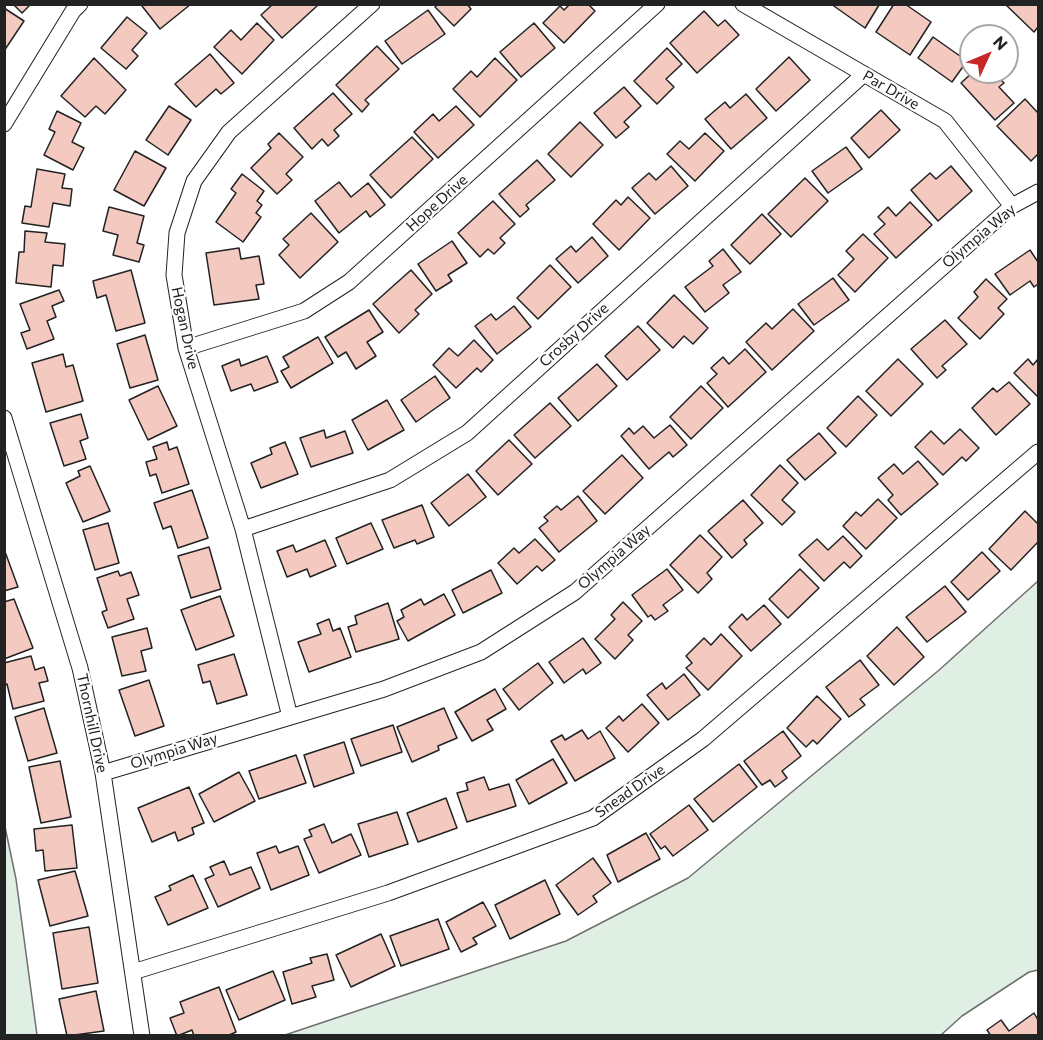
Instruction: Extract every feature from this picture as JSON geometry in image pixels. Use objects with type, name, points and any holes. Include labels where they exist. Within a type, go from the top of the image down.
[{"type":"street","points":[[4,124],[73,11],[80,4]]},
{"type":"street","name":"Hogan Drive","points":[[290,717],[243,529],[186,348],[174,275],[177,233],[194,181],[229,132],[372,4]]},
{"type":"street","name":"Hope Drive","points":[[186,348],[304,311],[349,282],[657,4]]},
{"type":"street","name":"Par Drive","points":[[743,4],[945,121],[1012,206]]},
{"type":"street","name":"Crosby Drive","points":[[243,529],[390,480],[467,432],[864,74]]},
{"type":"street","name":"Olympia Way","points":[[103,773],[384,689],[481,652],[575,592],[1012,206],[1038,192]]},
{"type":"street","name":"Thornhill Drive","points":[[4,418],[80,668],[103,773],[142,1035]]},
{"type":"street","name":"Snead Drive","points":[[133,972],[388,893],[593,818],[703,740],[1038,453]]},
{"type":"green space","points":[[1038,581],[1038,970],[1029,972],[962,1016],[941,1035],[285,1035],[566,941],[688,878],[938,671]]},
{"type":"green space","points":[[4,822],[16,879],[37,1035],[5,1035]]},
{"type":"building","points":[[13,4],[31,4],[22,13]]},
{"type":"building","points":[[144,4],[191,4],[160,29],[142,6]]},
{"type":"building","points":[[273,4],[316,4],[317,6],[282,38],[261,15]]},
{"type":"building","points":[[438,4],[467,4],[471,9],[454,26],[435,7]]},
{"type":"building","points":[[570,4],[588,4],[595,11],[564,43],[543,23],[560,6],[564,10]]},
{"type":"building","points":[[831,4],[879,4],[879,5],[865,28]]},
{"type":"building","points":[[894,4],[905,4],[931,22],[910,55],[876,32]]},
{"type":"building","points":[[1005,4],[1038,4],[1038,27],[1034,32]]},
{"type":"building","points":[[4,8],[24,21],[4,51]]},
{"type":"building","points":[[428,10],[445,34],[402,64],[385,41]]},
{"type":"building","points":[[704,11],[718,26],[725,20],[739,35],[697,73],[670,43]]},
{"type":"building","points":[[127,17],[147,33],[132,50],[138,56],[126,69],[101,48]]},
{"type":"building","points":[[257,23],[274,40],[242,74],[214,47],[231,30],[241,40]]},
{"type":"building","points":[[534,23],[555,48],[521,77],[500,52]]},
{"type":"building","points":[[933,37],[959,55],[959,72],[952,82],[918,58]]},
{"type":"building","points":[[377,46],[399,69],[365,100],[369,104],[362,112],[336,85]]},
{"type":"building","points":[[667,48],[682,64],[666,79],[674,87],[657,104],[634,81]]},
{"type":"building","points":[[210,54],[234,83],[221,94],[216,89],[196,107],[175,84]]},
{"type":"building","points":[[789,57],[810,80],[776,111],[756,89]]},
{"type":"building","points":[[94,58],[126,90],[105,114],[96,106],[85,117],[61,96]]},
{"type":"building","points":[[495,58],[517,80],[480,117],[453,89],[471,71],[477,77]]},
{"type":"building","points":[[962,84],[1003,84],[999,87],[1014,103],[995,120]]},
{"type":"building","points":[[624,87],[641,106],[624,122],[629,127],[616,138],[594,113]]},
{"type":"building","points":[[333,93],[352,114],[334,130],[339,136],[328,146],[322,139],[312,149],[294,128]]},
{"type":"building","points":[[746,94],[767,118],[731,149],[705,119],[725,102],[730,108]]},
{"type":"building","points":[[1025,99],[1038,113],[1038,154],[1031,161],[997,126]]},
{"type":"building","points":[[169,106],[191,120],[168,155],[146,140]]},
{"type":"building","points":[[456,106],[474,125],[438,158],[414,132],[433,114],[439,121]]},
{"type":"building","points":[[881,110],[900,130],[869,158],[851,138]]},
{"type":"building","points":[[57,111],[81,123],[72,142],[84,148],[73,170],[44,155],[55,132],[49,129]]},
{"type":"building","points":[[580,122],[603,145],[571,177],[548,154]]},
{"type":"building","points":[[279,133],[303,157],[286,174],[292,180],[277,194],[251,168],[271,148],[268,144]]},
{"type":"building","points":[[705,133],[724,151],[695,181],[667,154],[680,141],[689,149]]},
{"type":"building","points":[[412,137],[433,159],[391,198],[370,175]]},
{"type":"building","points":[[846,147],[862,169],[828,193],[812,171]]},
{"type":"building","points":[[135,151],[166,168],[144,206],[114,190]]},
{"type":"building","points":[[537,160],[555,180],[526,205],[529,209],[520,217],[499,194]]},
{"type":"building","points":[[671,166],[688,186],[655,214],[632,188],[649,173],[656,180]]},
{"type":"building","points":[[951,166],[972,191],[938,221],[911,190],[930,173],[936,179]]},
{"type":"building","points":[[37,169],[65,174],[62,188],[72,189],[70,206],[53,203],[49,227],[22,223],[25,206],[31,207]]},
{"type":"building","points":[[242,174],[264,191],[257,201],[262,205],[256,213],[261,217],[243,242],[216,222],[236,193],[231,189]]},
{"type":"building","points":[[805,178],[828,201],[791,237],[768,214]]},
{"type":"building","points":[[339,182],[351,197],[368,183],[385,205],[370,217],[366,211],[339,233],[315,201]]},
{"type":"building","points":[[628,197],[650,218],[619,250],[593,224],[616,200],[621,205]]},
{"type":"building","points":[[493,201],[515,224],[500,238],[505,243],[494,254],[488,249],[480,257],[458,233]]},
{"type":"building","points":[[910,202],[932,225],[896,258],[874,234],[885,224],[878,217],[888,207],[896,216]]},
{"type":"building","points":[[109,207],[144,216],[137,243],[144,245],[139,262],[113,255],[118,235],[103,231]]},
{"type":"building","points":[[311,213],[338,242],[300,278],[279,255],[289,245],[283,239]]},
{"type":"building","points":[[762,214],[781,234],[750,264],[731,245]]},
{"type":"building","points":[[25,231],[47,233],[45,242],[65,244],[63,266],[53,265],[51,287],[16,283],[19,252],[24,252]]},
{"type":"building","points":[[863,234],[888,258],[855,292],[838,275],[854,259],[846,251]]},
{"type":"building","points":[[592,237],[608,256],[578,283],[556,259],[571,246],[576,252]]},
{"type":"building","points":[[452,241],[467,263],[448,275],[452,281],[436,291],[418,264]]},
{"type":"building","points":[[239,248],[241,259],[259,256],[264,284],[256,285],[259,299],[214,305],[206,253]]},
{"type":"building","points":[[723,249],[741,272],[723,285],[729,293],[705,312],[685,287],[713,266],[709,261]]},
{"type":"building","points":[[1030,250],[1038,262],[1038,284],[1034,287],[1030,281],[1010,295],[995,274]]},
{"type":"building","points":[[550,265],[571,287],[538,319],[517,298]]},
{"type":"building","points":[[131,270],[145,323],[116,331],[106,295],[97,298],[93,281]]},
{"type":"building","points":[[411,270],[432,294],[415,310],[419,314],[399,333],[373,304]]},
{"type":"building","points":[[833,278],[849,300],[814,325],[798,304]]},
{"type":"building","points":[[986,279],[1007,299],[998,308],[1004,314],[980,339],[958,318],[978,297],[974,292]]},
{"type":"building","points":[[59,290],[64,301],[52,306],[56,317],[47,321],[54,339],[27,349],[21,333],[30,330],[20,304]]},
{"type":"building","points":[[674,295],[708,328],[693,344],[684,336],[673,348],[647,323]]},
{"type":"building","points":[[514,306],[531,327],[497,354],[475,326],[491,314],[496,320]]},
{"type":"building","points":[[793,309],[814,331],[772,370],[746,342],[766,323],[772,329]]},
{"type":"building","points":[[369,310],[383,332],[367,342],[376,356],[356,369],[346,352],[338,357],[325,337]]},
{"type":"building","points":[[945,320],[967,344],[942,366],[946,370],[937,378],[911,349]]},
{"type":"building","points":[[638,326],[660,350],[627,380],[605,356]]},
{"type":"building","points":[[145,335],[158,380],[130,388],[117,344]]},
{"type":"building","points":[[318,337],[333,363],[291,388],[281,371],[289,367],[283,357]]},
{"type":"building","points":[[474,340],[493,360],[481,372],[477,368],[456,388],[433,365],[449,348],[458,356]]},
{"type":"building","points":[[745,349],[766,372],[728,407],[707,383],[717,374],[711,368],[723,357],[729,364]]},
{"type":"building","points":[[63,354],[66,367],[73,365],[83,401],[46,412],[32,363]]},
{"type":"building","points":[[267,356],[278,382],[254,391],[251,384],[231,391],[222,366],[239,359],[241,366]]},
{"type":"building","points":[[898,359],[923,384],[891,416],[866,391]]},
{"type":"building","points":[[1028,359],[1033,365],[1038,359],[1038,397],[1014,373]]},
{"type":"building","points":[[597,364],[617,386],[578,421],[558,398]]},
{"type":"building","points":[[435,376],[450,398],[416,422],[401,400]]},
{"type":"building","points":[[1009,382],[1030,404],[996,435],[972,408],[993,388],[997,392]]},
{"type":"building","points":[[158,386],[177,426],[148,440],[129,400]]},
{"type":"building","points":[[701,386],[723,408],[691,439],[670,417]]},
{"type":"building","points":[[858,396],[877,415],[846,447],[827,428]]},
{"type":"building","points":[[387,400],[404,430],[368,450],[352,420]]},
{"type":"building","points":[[550,403],[571,426],[535,458],[514,435]]},
{"type":"building","points":[[81,414],[88,438],[80,441],[86,459],[64,466],[50,423]]},
{"type":"building","points":[[670,425],[687,445],[673,457],[669,452],[649,469],[621,436],[629,428],[634,434],[643,426],[654,438]]},
{"type":"building","points":[[960,429],[979,448],[966,461],[962,457],[943,475],[915,447],[931,431],[944,444]]},
{"type":"building","points":[[324,430],[326,438],[345,431],[353,453],[311,467],[300,438]]},
{"type":"building","points":[[819,433],[836,453],[805,480],[787,460]]},
{"type":"building","points":[[509,440],[532,464],[498,495],[476,471]]},
{"type":"building","points":[[167,442],[169,450],[177,447],[189,484],[162,493],[156,474],[150,476],[146,462],[157,459],[153,447]]},
{"type":"building","points":[[285,442],[298,474],[261,488],[251,463],[272,454],[270,448]]},
{"type":"building","points":[[622,455],[643,478],[605,514],[583,491]]},
{"type":"building","points":[[918,461],[938,484],[901,515],[888,500],[893,495],[878,478],[894,464],[903,474]]},
{"type":"building","points":[[780,465],[798,483],[782,500],[795,512],[782,525],[751,495]]},
{"type":"building","points":[[90,466],[110,511],[83,522],[66,483],[80,476],[78,471]]},
{"type":"building","points":[[468,474],[486,497],[449,526],[431,503]]},
{"type":"building","points":[[192,490],[208,538],[178,548],[171,526],[163,529],[154,503]]},
{"type":"building","points":[[578,496],[597,521],[559,552],[539,528],[548,521],[544,517],[557,506],[561,510]]},
{"type":"building","points":[[878,499],[897,518],[866,549],[843,526],[856,512],[861,516]]},
{"type":"building","points":[[743,500],[763,523],[744,540],[747,544],[732,558],[708,531]]},
{"type":"building","points":[[422,505],[434,537],[417,544],[415,540],[394,548],[382,520]]},
{"type":"building","points":[[1025,511],[1038,524],[1038,542],[1011,570],[989,549]]},
{"type":"building","points":[[108,523],[119,563],[95,570],[83,530]]},
{"type":"building","points":[[371,523],[383,549],[347,564],[336,538]]},
{"type":"building","points":[[700,535],[722,557],[707,573],[712,579],[698,593],[670,565]]},
{"type":"building","points":[[843,536],[862,556],[850,568],[844,562],[824,581],[799,555],[817,539],[828,550]]},
{"type":"building","points":[[535,539],[555,560],[542,571],[537,566],[517,584],[498,563],[514,548],[519,553]]},
{"type":"building","points":[[325,540],[336,566],[310,577],[307,569],[287,577],[277,551],[293,545],[296,552]]},
{"type":"building","points":[[209,547],[221,589],[191,598],[178,556]]},
{"type":"building","points":[[4,549],[18,587],[4,591]]},
{"type":"building","points":[[982,552],[1000,571],[968,600],[951,582]]},
{"type":"building","points":[[667,569],[683,590],[663,605],[668,611],[655,620],[651,615],[648,617],[632,595]]},
{"type":"building","points":[[800,569],[819,588],[788,618],[769,599]]},
{"type":"building","points":[[491,570],[502,593],[463,613],[452,590]]},
{"type":"building","points":[[118,571],[120,576],[131,572],[139,595],[127,599],[134,619],[108,628],[102,612],[107,610],[97,578]]},
{"type":"building","points":[[945,586],[966,612],[927,642],[906,617]]},
{"type":"building","points":[[444,594],[455,615],[408,641],[397,621],[404,617],[401,610],[421,599],[424,605]]},
{"type":"building","points":[[220,596],[234,636],[196,650],[181,610]]},
{"type":"building","points":[[14,599],[33,648],[4,659],[4,602]]},
{"type":"building","points":[[623,602],[642,621],[628,635],[633,640],[615,659],[595,639],[615,619],[611,615]]},
{"type":"building","points":[[388,603],[399,639],[356,652],[348,627],[357,624],[355,616]]},
{"type":"building","points":[[764,605],[781,624],[751,651],[729,627],[742,614],[747,620]]},
{"type":"building","points":[[329,619],[333,631],[340,628],[351,657],[309,672],[298,642],[321,634],[317,624]]},
{"type":"building","points":[[897,627],[924,657],[894,685],[867,656]]},
{"type":"building","points":[[147,628],[152,648],[141,651],[146,671],[122,676],[112,637]]},
{"type":"building","points":[[721,634],[742,656],[708,690],[686,668],[692,663],[686,656],[704,638],[711,645]]},
{"type":"building","points":[[583,638],[601,663],[586,674],[583,669],[564,683],[549,662]]},
{"type":"building","points":[[234,654],[247,695],[217,704],[210,681],[203,683],[198,665]]},
{"type":"building","points":[[31,656],[35,670],[44,667],[48,681],[39,683],[44,701],[13,709],[7,684],[4,685],[4,663]]},
{"type":"building","points":[[860,660],[879,685],[860,699],[865,705],[849,717],[826,687]]},
{"type":"building","points":[[538,663],[553,683],[519,710],[503,689]]},
{"type":"building","points":[[684,674],[700,695],[668,720],[647,695],[662,683],[666,689]]},
{"type":"building","points":[[149,680],[164,726],[135,736],[119,690]]},
{"type":"building","points":[[495,689],[506,709],[487,720],[493,730],[472,741],[455,712]]},
{"type":"building","points":[[817,696],[841,719],[817,744],[813,740],[806,747],[787,728]]},
{"type":"building","points":[[642,704],[659,723],[628,752],[606,728],[619,716],[623,721]]},
{"type":"building","points":[[44,708],[57,753],[28,761],[15,717]]},
{"type":"building","points":[[444,708],[457,738],[438,746],[439,750],[412,762],[397,727]]},
{"type":"building","points":[[393,725],[402,752],[361,766],[351,739]]},
{"type":"building","points":[[582,730],[588,739],[600,731],[615,758],[575,781],[551,741],[562,735],[565,740]]},
{"type":"building","points":[[783,731],[801,756],[782,771],[787,778],[775,787],[770,780],[762,785],[744,761]]},
{"type":"building","points":[[344,742],[354,773],[314,787],[304,755]]},
{"type":"building","points":[[296,755],[306,783],[259,799],[249,771]]},
{"type":"building","points":[[553,759],[567,783],[529,804],[516,780]]},
{"type":"building","points":[[60,761],[71,817],[41,823],[29,767]]},
{"type":"building","points":[[739,764],[757,787],[713,822],[694,799]]},
{"type":"building","points":[[239,772],[255,801],[214,822],[199,794]]},
{"type":"building","points":[[484,777],[489,790],[509,784],[516,806],[467,822],[457,793],[468,790],[466,783]]},
{"type":"building","points":[[189,787],[204,823],[192,828],[194,834],[178,841],[175,832],[152,842],[138,808]]},
{"type":"building","points":[[446,798],[457,828],[418,842],[407,813]]},
{"type":"building","points":[[689,805],[708,830],[673,856],[665,846],[661,849],[650,834]]},
{"type":"building","points":[[397,812],[408,844],[369,857],[358,824]]},
{"type":"building","points":[[324,824],[332,843],[351,834],[361,855],[319,873],[304,839],[312,836],[309,830]]},
{"type":"building","points":[[72,825],[77,868],[45,871],[43,850],[36,851],[34,829]]},
{"type":"building","points":[[646,833],[660,859],[618,882],[607,855]]},
{"type":"building","points":[[276,846],[279,853],[298,846],[309,875],[271,890],[257,853]]},
{"type":"building","points":[[593,858],[611,883],[593,896],[597,902],[578,915],[556,885]]},
{"type":"building","points":[[224,861],[230,875],[251,867],[260,888],[218,907],[205,879],[214,875],[210,867]]},
{"type":"building","points":[[75,871],[88,916],[50,926],[38,880]]},
{"type":"building","points":[[193,875],[208,908],[168,925],[155,897],[171,890],[169,886]]},
{"type":"building","points":[[545,880],[560,914],[510,939],[495,905]]},
{"type":"building","points":[[483,902],[496,926],[473,938],[477,944],[461,952],[446,922]]},
{"type":"building","points":[[438,919],[449,949],[401,966],[390,936]]},
{"type":"building","points":[[89,927],[98,983],[62,989],[53,933]]},
{"type":"building","points":[[381,934],[395,966],[351,987],[336,955]]},
{"type":"building","points":[[327,954],[334,980],[312,986],[316,997],[292,1004],[283,972],[312,963],[310,958]]},
{"type":"building","points":[[273,971],[285,1000],[239,1020],[226,990]]},
{"type":"building","points":[[219,987],[236,1032],[227,1036],[194,1036],[192,1030],[177,1036],[170,1018],[184,1013],[180,1002]]},
{"type":"building","points":[[96,991],[104,1031],[67,1036],[59,999]]},
{"type":"building","points":[[1034,1013],[1038,1020],[1038,1036],[991,1036],[987,1030],[1001,1020],[1009,1031]]}]
